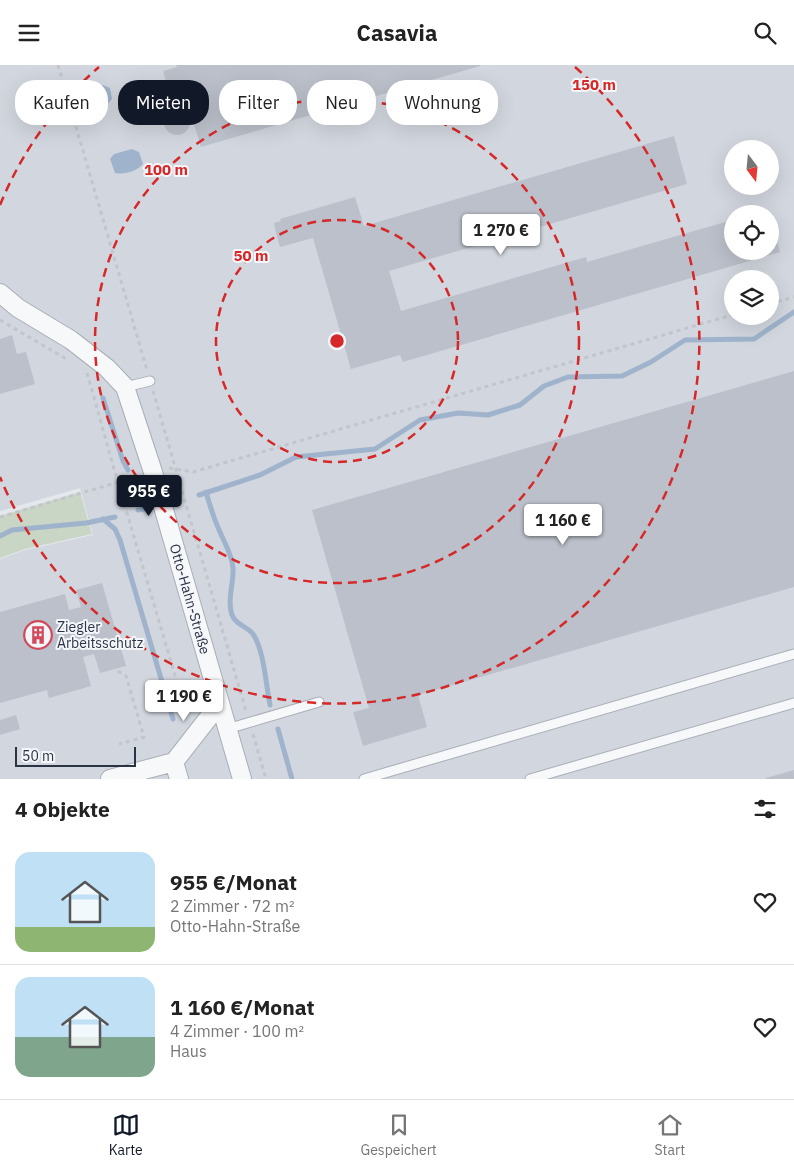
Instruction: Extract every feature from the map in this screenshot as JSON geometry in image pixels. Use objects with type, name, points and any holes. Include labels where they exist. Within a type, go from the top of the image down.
[{"type":"street","name":"Otto-Hahn-Straße","points":[[0,293],[18,308],[71,341],[107,368],[125,387],[153,472],[242,779]]},
{"type":"street","points":[[110,779],[174,761],[220,703]]},
{"type":"street","points":[[174,761],[179,779]]},
{"type":"lane","points":[[125,387],[150,381]]},
{"type":"lane","points":[[364,779],[794,655]]},
{"type":"lane","points":[[227,729],[318,702]]},
{"type":"lane","points":[[530,779],[794,703]]},
{"type":"path","points":[[58,65],[266,779]]},
{"type":"path","points":[[779,301],[794,297]]},
{"type":"path","points":[[0,517],[168,468],[193,472],[724,317]]},
{"type":"path","points":[[0,320],[71,362]]},
{"type":"path","points":[[87,371],[186,716],[196,733]]},
{"type":"path","points":[[118,671],[126,676],[144,737],[120,744]]},
{"type":"shaded area","points":[[0,65],[794,65],[794,779],[0,779],[0,559],[25,550],[93,535],[80,488],[0,511]]},
{"type":"green space","points":[[80,492],[92,534],[25,549],[0,558],[0,516]]},
{"type":"water","points":[[108,87],[110,88],[112,99],[108,104]]},
{"type":"water","points":[[132,149],[139,152],[143,164],[138,169],[130,172],[115,173],[110,159],[114,154]]},
{"type":"building","points":[[176,65],[480,65],[432,80],[386,80],[386,93],[376,96],[376,80],[307,80],[307,116],[297,119],[297,80],[219,80],[219,125],[277,125],[201,147],[194,125],[209,125],[209,80],[166,80],[163,71],[177,67]]},
{"type":"building","points":[[165,125],[189,125],[186,131],[177,135],[172,134]]},
{"type":"building","points":[[674,136],[687,184],[389,271],[401,311],[586,257],[587,262],[724,222],[724,260],[753,260],[403,362],[400,355],[351,369],[313,238],[280,247],[274,223],[281,221],[280,219],[355,197],[364,226]]},
{"type":"building","points":[[12,335],[17,354],[26,352],[35,384],[0,394],[0,339]]},
{"type":"building","points":[[794,371],[794,587],[418,695],[427,727],[363,746],[353,712],[369,708],[312,510]]},
{"type":"building","name":"Ziegler Arbeitsschutz","points":[[102,583],[126,666],[100,673],[94,654],[83,657],[91,686],[49,698],[47,690],[0,703],[0,612],[65,594],[69,610],[81,607],[76,590]]},
{"type":"building","points":[[16,715],[20,729],[0,735],[0,720]]},
{"type":"building","points":[[794,770],[794,779],[766,779],[766,778]]},
{"type":"waterway","points":[[199,495],[260,475],[296,457],[375,449],[420,420],[458,413],[488,415],[520,405],[544,386],[568,377],[622,376],[651,362],[685,340],[754,339],[794,312]]},
{"type":"waterway","points":[[103,398],[123,461],[128,470]]},
{"type":"waterway","points":[[132,483],[144,509]]},
{"type":"waterway","points":[[206,492],[232,563],[231,611],[235,620],[251,632],[257,641],[262,658],[270,705]]},
{"type":"waterway","points":[[138,510],[153,507]]},
{"type":"waterway","points":[[0,536],[12,530],[86,523],[115,517]]},
{"type":"waterway","points":[[103,519],[115,529],[120,540],[173,719]]},
{"type":"waterway","points":[[278,729],[292,779]]},
{"type":"place","name":"Ziegler Arbeitsschutz","points":[[38,635]]}]
